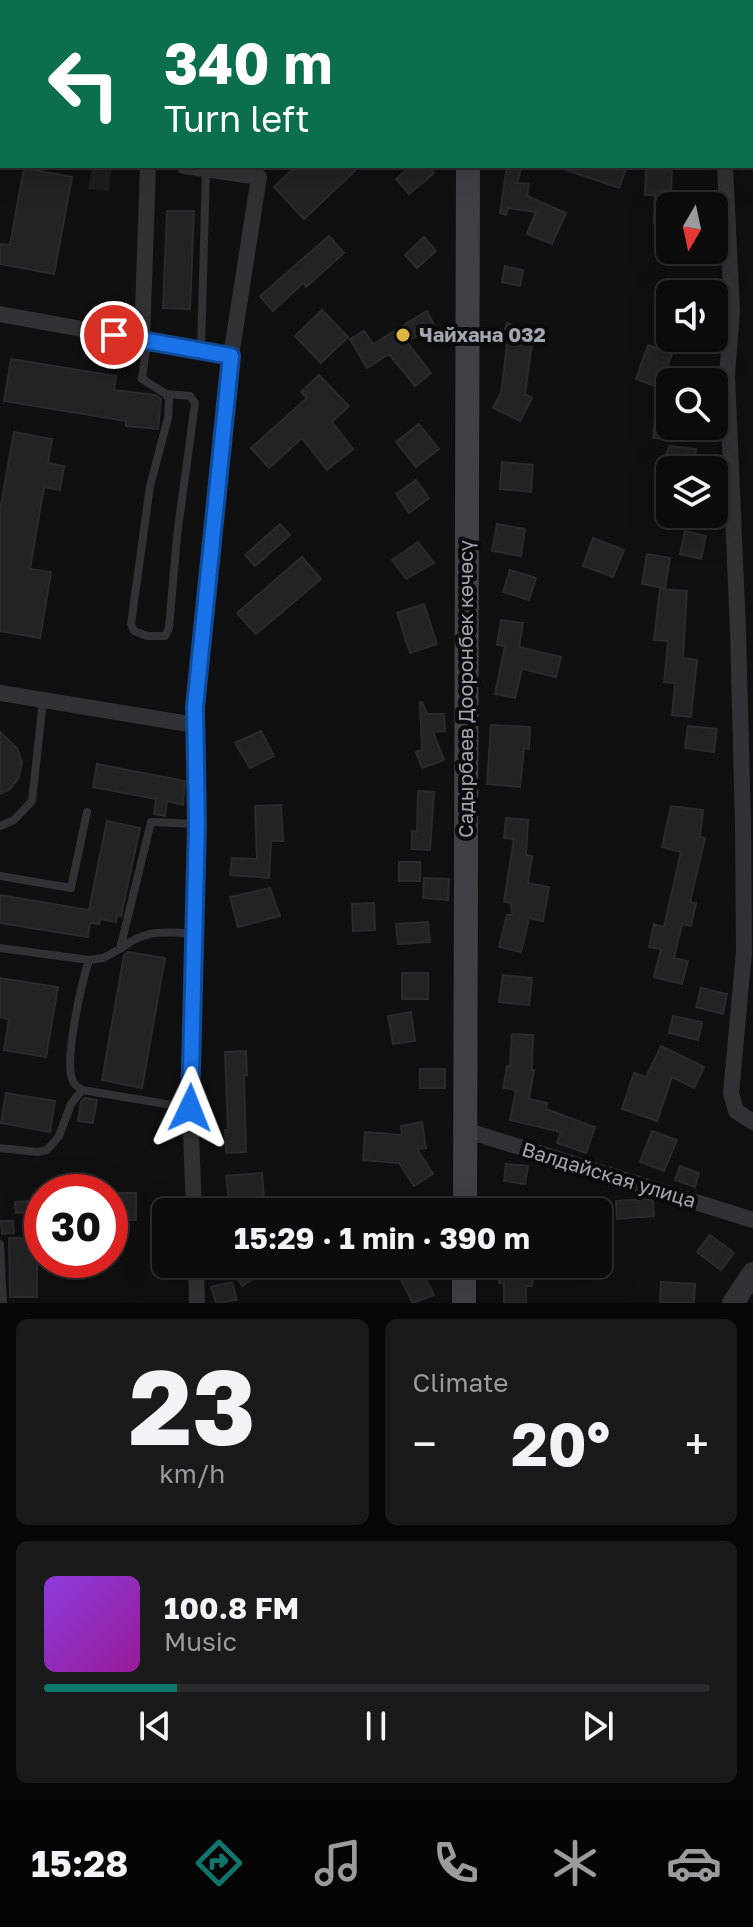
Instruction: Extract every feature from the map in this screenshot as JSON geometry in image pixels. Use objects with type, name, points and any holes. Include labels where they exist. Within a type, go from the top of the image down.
[{"type":"main road","name":"Садырбаев Дооронбек көчөсү","points":[[465,1198],[468,168]]},
{"type":"main road","points":[[464,1278],[464,1303]]},
{"type":"street","points":[[145,340],[148,168]]},
{"type":"street","points":[[193,1198],[190,1108],[197,824],[195,707],[231,356],[260,172],[199,168]]},
{"type":"street","points":[[725,168],[732,311],[727,375],[738,631],[744,888],[744,952],[731,1093],[736,1111],[753,1122]]},
{"type":"street","points":[[0,314],[231,356]]},
{"type":"street","points":[[0,693],[195,725]]},
{"type":"street","name":"Валдайская улица","points":[[465,1130],[753,1220]]},
{"type":"street","points":[[733,1303],[753,1273]]},
{"type":"street","points":[[196,1278],[197,1303]]},
{"type":"lane","points":[[201,351],[206,169]]},
{"type":"lane","points":[[145,340],[142,379],[166,394],[190,396],[195,403],[177,536],[169,628],[165,636],[147,636],[134,631],[131,624],[150,486],[168,418],[169,400],[166,394]]},
{"type":"lane","points":[[0,826],[14,820],[32,801],[43,700]]},
{"type":"lane","points":[[0,876],[71,888],[87,812]]},
{"type":"lane","points":[[120,949],[151,822],[197,824]]},
{"type":"lane","points":[[0,948],[89,960],[103,958],[136,937],[149,933],[194,933]]},
{"type":"lane","points":[[89,960],[79,999],[70,1063],[72,1079],[82,1090],[190,1108]]},
{"type":"lane","points":[[0,1148],[47,1150],[59,1136],[71,1104],[82,1090]]},
{"type":"lane","points":[[0,1244],[3,1303]]},
{"type":"shaded area","points":[[92,168],[112,168],[109,191],[88,189]]},
{"type":"building","points":[[24,168],[72,177],[54,274],[0,264],[0,244],[10,245]]},
{"type":"building","points":[[294,168],[358,168],[304,219],[274,187]]},
{"type":"building","points":[[409,168],[430,168],[434,173],[409,194],[396,179]]},
{"type":"building","points":[[507,168],[521,168],[517,183],[529,184],[527,196],[566,213],[552,244],[527,234],[536,212],[508,208],[506,215],[500,213]]},
{"type":"building","points":[[560,168],[626,168],[619,188]]},
{"type":"building","points":[[646,168],[672,168],[671,192],[656,192],[656,223],[655,195],[645,195]]},
{"type":"building","points":[[167,211],[194,211],[190,309],[163,308]]},
{"type":"building","points":[[329,236],[344,253],[306,287],[303,283],[273,311],[260,296]]},
{"type":"building","points":[[424,237],[436,251],[417,268],[405,255]]},
{"type":"building","points":[[505,266],[523,270],[520,286],[502,282]]},
{"type":"building","points":[[322,310],[348,337],[321,363],[295,336]]},
{"type":"building","name":"Чайхана 032","points":[[427,311],[434,325],[407,342],[431,373],[415,386],[389,354],[367,368],[350,339],[364,331],[373,344]]},
{"type":"building","points":[[507,323],[537,333],[531,350],[525,394],[532,398],[520,421],[493,408],[501,393],[507,345],[501,342]]},
{"type":"building","points":[[648,345],[656,348],[656,352],[672,354],[667,368],[656,368],[656,386],[636,379]]},
{"type":"building","points":[[11,359],[116,376],[114,390],[155,395],[161,399],[158,429],[126,426],[126,421],[4,401]]},
{"type":"building","points":[[319,375],[349,406],[332,422],[353,449],[327,470],[302,438],[269,468],[251,448],[307,398],[301,392]]},
{"type":"building","points":[[655,417],[656,417],[656,438],[653,438]]},
{"type":"building","points":[[419,424],[439,449],[416,467],[396,442]]},
{"type":"building","points":[[14,432],[52,439],[48,463],[64,466],[60,490],[44,487],[30,569],[51,572],[40,638],[0,631],[0,510]]},
{"type":"building","points":[[669,446],[696,449],[695,456],[666,456]]},
{"type":"building","points":[[502,462],[533,465],[531,492],[500,489]]},
{"type":"building","points":[[416,480],[429,498],[409,513],[396,494]]},
{"type":"building","points":[[280,524],[290,535],[255,566],[245,555]]},
{"type":"building","points":[[497,524],[525,529],[521,556],[492,551]]},
{"type":"building","points":[[685,531],[706,536],[701,559],[680,554]]},
{"type":"building","points":[[593,538],[624,550],[613,577],[583,566]]},
{"type":"building","points":[[418,542],[434,563],[406,579],[392,560]]},
{"type":"building","points":[[647,554],[670,558],[665,588],[642,584]]},
{"type":"building","points":[[302,557],[321,579],[256,634],[237,613]]},
{"type":"building","points":[[510,570],[536,578],[529,600],[503,592]]},
{"type":"building","points":[[660,589],[687,591],[683,658],[697,660],[691,717],[672,715],[675,683],[664,682],[668,641],[654,640]]},
{"type":"building","points":[[424,604],[437,644],[410,653],[397,613]]},
{"type":"building","points":[[501,620],[523,623],[519,647],[561,657],[556,677],[522,669],[515,698],[495,694],[505,646],[497,645]]},
{"type":"building","points":[[420,702],[427,714],[444,714],[445,731],[433,732],[444,760],[422,768],[416,752],[422,750]]},
{"type":"building","points":[[491,725],[530,727],[529,749],[524,748],[520,787],[487,784]]},
{"type":"building","points":[[688,726],[717,729],[714,752],[685,748]]},
{"type":"building","points":[[261,731],[274,756],[250,768],[235,743]]},
{"type":"building","points":[[0,732],[17,748],[22,762],[19,777],[10,789],[0,794]]},
{"type":"building","points":[[97,764],[185,781],[183,805],[167,801],[165,816],[154,814],[156,799],[93,787]]},
{"type":"building","points":[[418,791],[434,792],[430,850],[412,849],[412,831],[417,832]]},
{"type":"building","points":[[281,805],[283,841],[271,841],[269,878],[230,875],[232,858],[257,859],[255,806]]},
{"type":"building","points":[[671,806],[703,810],[700,837],[705,838],[690,902],[696,903],[691,926],[682,924],[674,958],[688,961],[682,984],[654,977],[661,949],[649,947],[654,924],[664,927],[681,852],[662,847]]},
{"type":"building","points":[[506,818],[528,820],[526,855],[532,856],[528,883],[549,887],[543,921],[529,918],[521,952],[499,947],[507,915],[512,915],[511,903],[504,902],[514,839],[504,838]]},
{"type":"building","points":[[107,821],[140,828],[121,916],[117,915],[116,922],[100,919],[99,924],[90,923],[88,937],[0,923],[0,895],[89,910]]},
{"type":"building","points":[[399,862],[420,862],[420,881],[399,881]]},
{"type":"building","points":[[424,878],[449,879],[448,900],[423,898]]},
{"type":"building","points":[[270,888],[280,916],[238,927],[230,897]]},
{"type":"building","points":[[374,903],[375,930],[353,931],[352,904]]},
{"type":"building","points":[[428,922],[430,942],[398,944],[396,924]]},
{"type":"building","points":[[128,952],[165,958],[142,1088],[102,1080],[124,955]]},
{"type":"building","points":[[402,973],[428,973],[428,999],[402,999]]},
{"type":"building","points":[[503,975],[532,978],[529,1005],[499,1002]]},
{"type":"building","points":[[0,978],[58,987],[46,1057],[4,1050],[9,1019],[0,1017]]},
{"type":"building","points":[[701,988],[727,994],[723,1014],[696,1007]]},
{"type":"building","points":[[411,1012],[415,1041],[393,1044],[388,1016]]},
{"type":"building","points":[[673,1016],[702,1022],[698,1040],[669,1033]]},
{"type":"building","points":[[512,1034],[533,1035],[534,1070],[529,1099],[547,1103],[546,1109],[595,1127],[586,1153],[557,1143],[561,1132],[510,1120],[516,1090],[503,1088],[507,1066],[510,1066]]},
{"type":"building","points":[[661,1046],[704,1067],[694,1088],[672,1077],[657,1121],[622,1109],[634,1073],[646,1077]]},
{"type":"building","points":[[246,1051],[246,1152],[226,1153],[225,1052]]},
{"type":"building","points":[[420,1069],[445,1069],[445,1088],[420,1088]]},
{"type":"building","points":[[6,1093],[55,1101],[50,1132],[1,1123]]},
{"type":"building","points":[[85,1098],[97,1100],[93,1123],[78,1121],[81,1102]]},
{"type":"building","points":[[422,1122],[426,1148],[417,1149],[433,1174],[414,1186],[399,1163],[363,1160],[365,1132],[402,1135],[401,1126]]},
{"type":"building","points":[[652,1131],[677,1140],[664,1171],[640,1162]]},
{"type":"building","points":[[506,1164],[528,1166],[525,1184],[504,1181]]},
{"type":"building","points":[[680,1166],[699,1173],[695,1187],[675,1180]]},
{"type":"building","points":[[262,1173],[264,1197],[229,1198],[226,1176]]},
{"type":"building","points":[[128,1193],[136,1193],[136,1220],[128,1220]]},
{"type":"building","points":[[653,1200],[654,1216],[617,1219],[616,1201]]},
{"type":"building","points":[[24,1201],[24,1213],[16,1213],[15,1202]]},
{"type":"building","points":[[1,1221],[13,1221],[14,1233],[2,1234]]},
{"type":"building","points":[[710,1235],[734,1253],[721,1270],[697,1252]]},
{"type":"building","points":[[9,1238],[24,1238],[24,1278],[37,1278],[37,1297],[10,1297]]},
{"type":"building","points":[[237,1278],[252,1278],[253,1279],[242,1286]]},
{"type":"building","points":[[425,1278],[434,1295],[413,1303],[401,1280]]},
{"type":"building","points":[[499,1278],[533,1278],[532,1286],[526,1286],[526,1303],[504,1303],[504,1284],[499,1283]]},
{"type":"building","points":[[232,1282],[237,1300],[216,1303],[211,1287]]},
{"type":"building","points":[[661,1282],[695,1284],[694,1303],[660,1303]]},
{"type":"place","name":"Чайхана 032","points":[[403,335]]},
{"type":"route","points":[[114,335],[231,356],[195,707],[197,824],[190,1108]]}]
